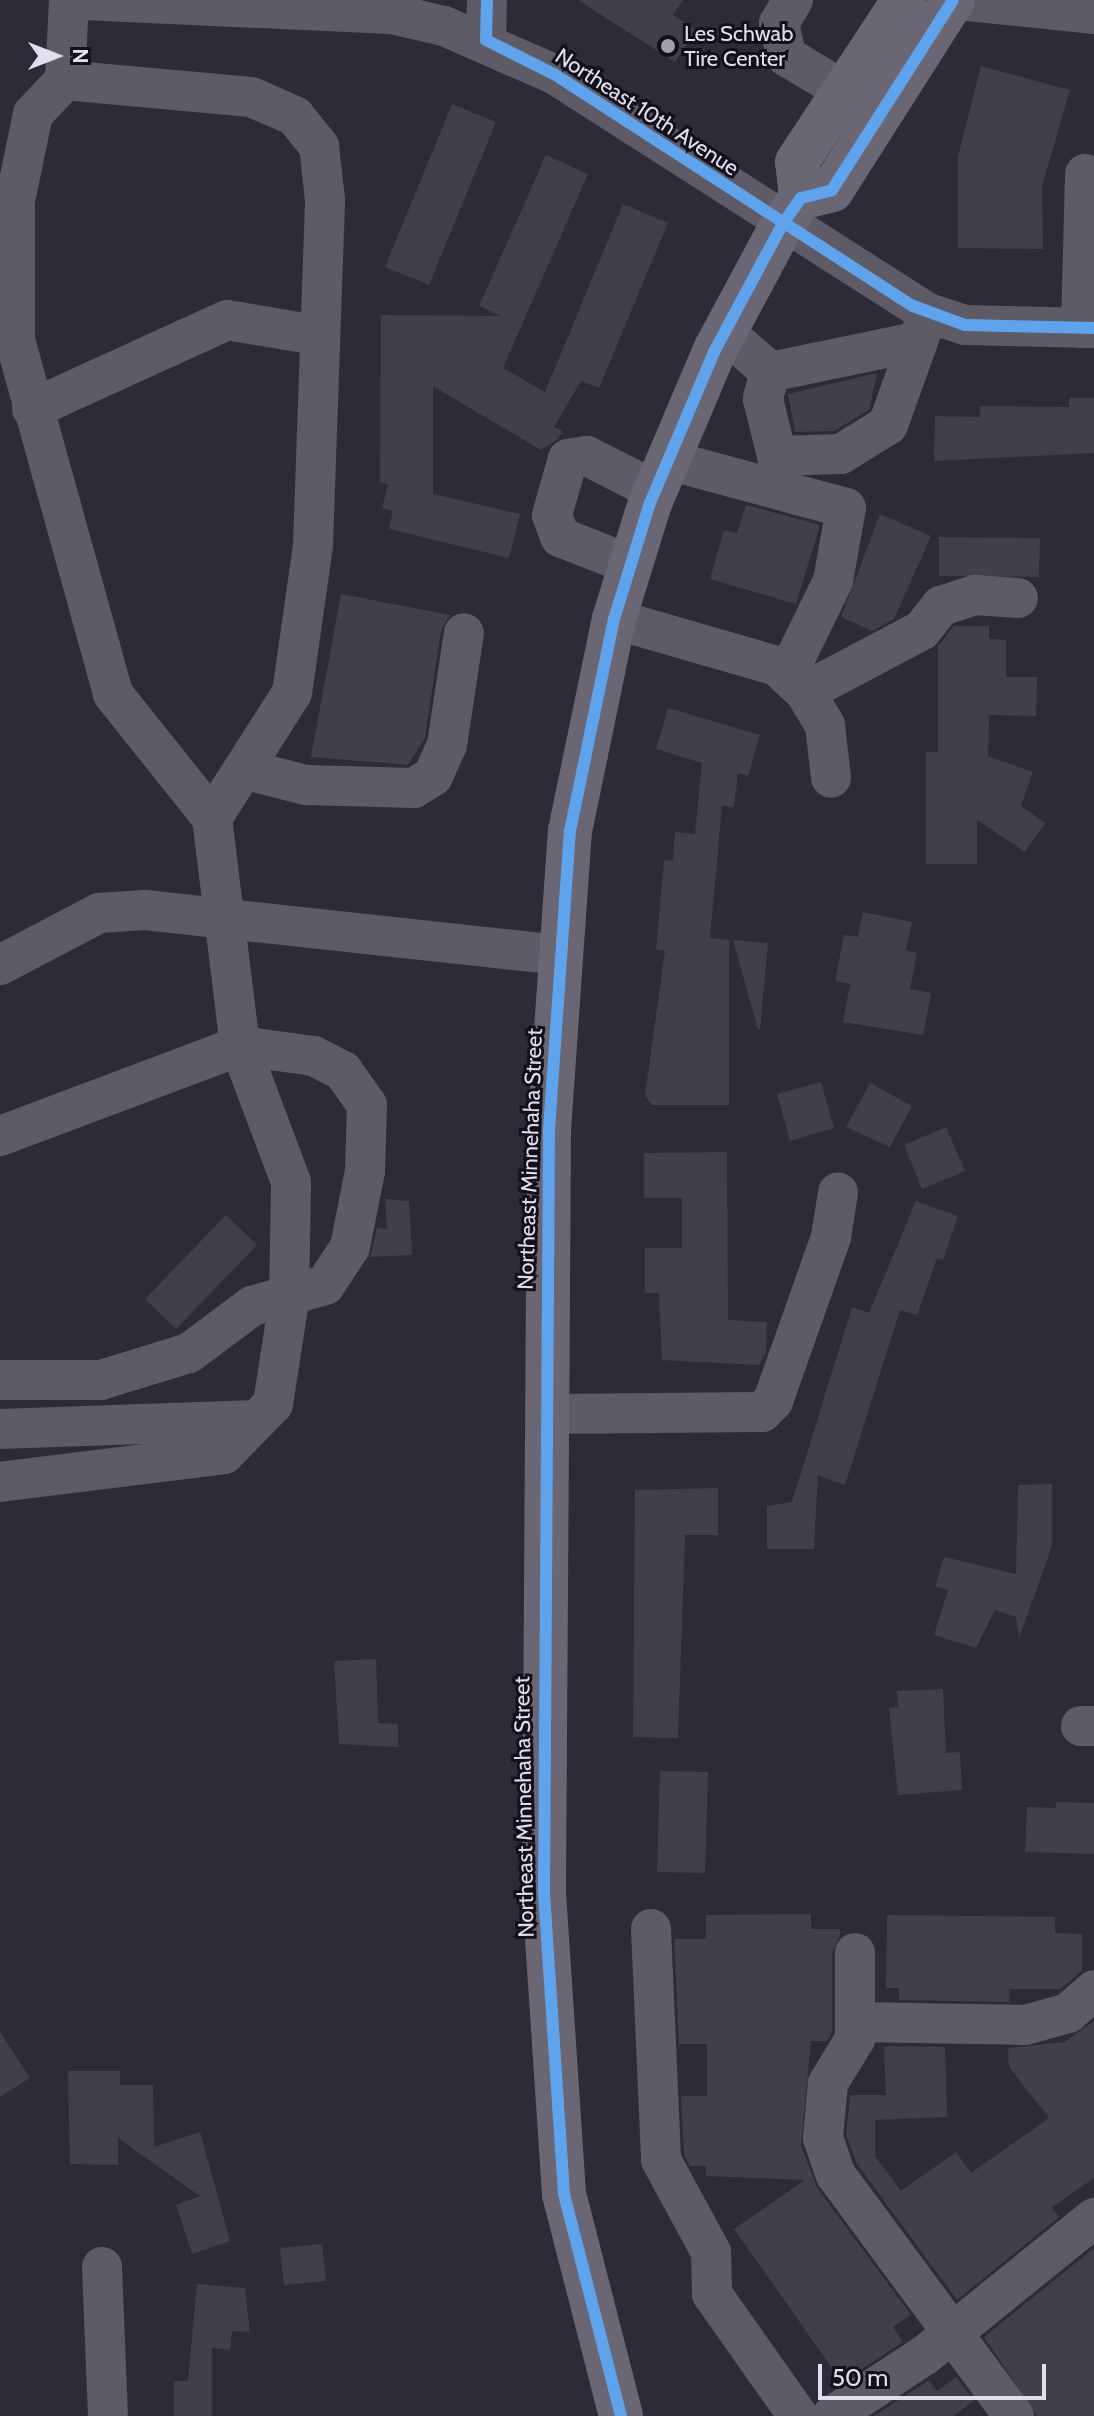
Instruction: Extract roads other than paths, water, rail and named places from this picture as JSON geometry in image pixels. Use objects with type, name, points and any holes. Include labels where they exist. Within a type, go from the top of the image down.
[{"type":"main road","points":[[792,211],[797,162],[904,0]]},
{"type":"main road","points":[[792,211],[832,190],[956,0]]},
{"type":"main road","name":"Northeast Minnehaha Street","points":[[621,2416],[564,2194],[549,2027],[545,1414],[557,955],[582,758],[614,619],[631,565],[662,475],[725,332],[792,211]]},
{"type":"street","points":[[0,1482],[224,1454],[273,1404],[289,1301],[291,1182],[240,1046],[219,918],[212,818],[113,694],[15,340],[15,201],[33,114],[65,80],[69,0]]},
{"type":"street","name":"Northeast 10th Avenue","points":[[83,0],[392,14],[486,40],[554,74],[792,211],[922,328],[965,325],[1088,328]]},
{"type":"street","points":[[486,40],[487,0]]},
{"type":"street","points":[[793,0],[779,23],[786,56],[844,91]]},
{"type":"street","points":[[956,0],[1094,14]]},
{"type":"street","points":[[65,80],[251,97],[295,116],[319,146],[325,200],[316,335],[313,546],[292,693],[247,770],[212,818]]},
{"type":"street","points":[[1085,174],[1088,328]]},
{"type":"street","points":[[32,409],[227,320],[316,335]]},
{"type":"street","points":[[770,372],[922,328]]},
{"type":"street","points":[[770,372],[763,399],[777,456],[841,454],[888,425],[922,328]]},
{"type":"street","points":[[725,332],[770,372]]},
{"type":"street","points":[[631,565],[560,537],[552,515],[568,459],[587,456],[662,475],[846,508],[833,581],[796,683]]},
{"type":"street","points":[[796,683],[922,630],[941,606],[975,595],[1018,598]]},
{"type":"street","points":[[614,619],[796,683],[825,725],[831,778]]},
{"type":"street","points":[[247,770],[306,785],[414,788],[433,776],[447,745],[464,633]]},
{"type":"street","points":[[0,965],[99,913],[219,918],[557,955]]},
{"type":"street","points":[[0,1136],[240,1046],[314,1056],[343,1071],[367,1105],[365,1171],[350,1247],[325,1285],[289,1301],[252,1306],[189,1353],[101,1380],[0,1380]]},
{"type":"street","points":[[545,1414],[762,1412],[773,1401],[826,1252],[838,1193]]},
{"type":"street","points":[[0,1429],[256,1420]]},
{"type":"street","points":[[651,1929],[661,2160],[711,2252],[712,2294],[798,2416]]},
{"type":"street","points":[[855,1953],[855,2039],[828,2083],[823,2138],[836,2175],[1014,2416]]},
{"type":"street","points":[[855,2022],[1025,2025],[1068,2013],[1094,1990]]},
{"type":"street","points":[[832,2416],[951,2334],[1094,2218]]},
{"type":"street","points":[[102,2267],[108,2416]]},
{"type":"place","name":"Les Schwab Tire Center","points":[[668,46]]}]
